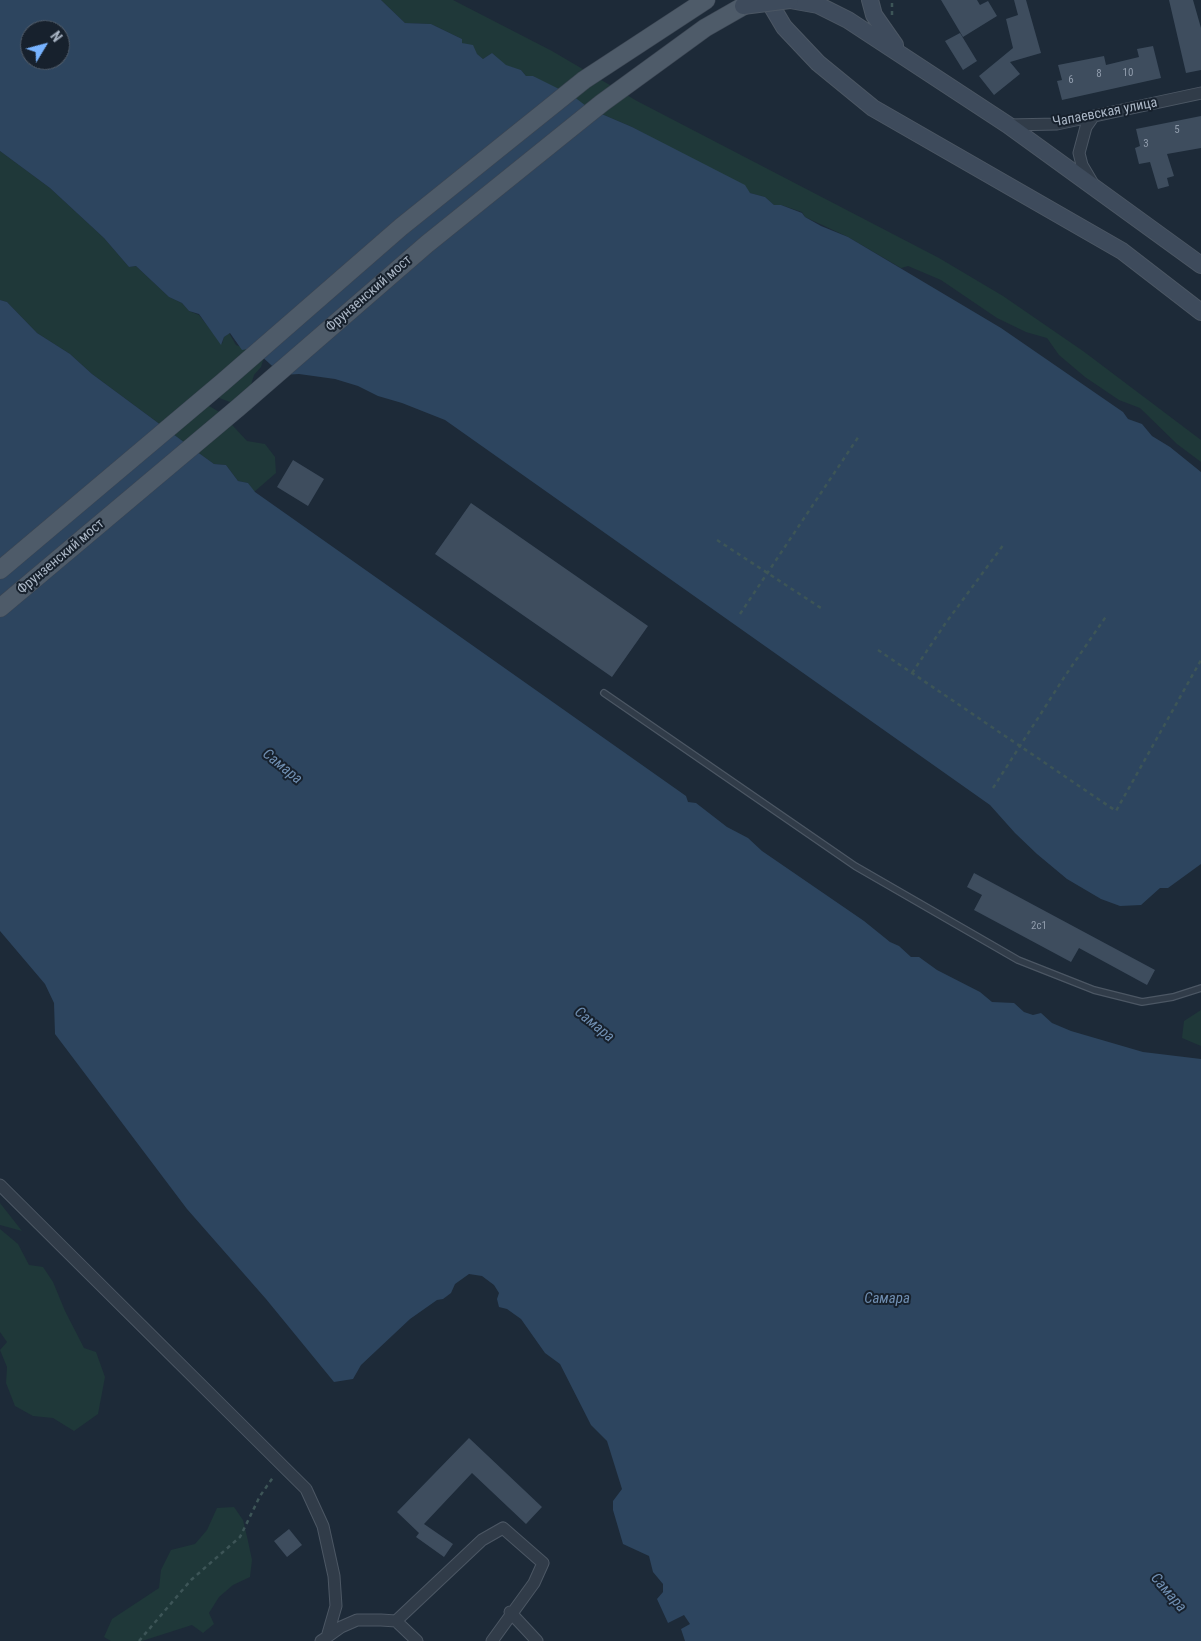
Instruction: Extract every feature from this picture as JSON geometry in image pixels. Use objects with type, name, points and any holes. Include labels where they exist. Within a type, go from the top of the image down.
[{"type":"main road","points":[[0,570],[223,382],[401,227],[584,80],[706,0]]},
{"type":"main road","points":[[768,0],[784,26],[818,64],[873,108],[1122,251],[1201,312]]},
{"type":"main road","points":[[749,3],[790,0],[829,9],[1008,125],[1201,265]]},
{"type":"main road","points":[[870,0],[880,25],[902,55]]},
{"type":"main road","name":"Фрунзенский мост","points":[[0,608],[239,407],[426,244],[602,103],[691,37],[749,3]]},
{"type":"street","name":"Чапаевская улица","points":[[1008,125],[1034,126],[1093,117],[1201,93]]},
{"type":"street","points":[[1093,117],[1086,127],[1079,153],[1086,175],[1096,187]]},
{"type":"street","points":[[0,1185],[283,1464],[306,1489],[323,1526],[334,1576],[336,1606],[324,1639]]},
{"type":"street","points":[[396,1621],[482,1540],[503,1528],[543,1563],[534,1583],[510,1612],[492,1641]]},
{"type":"street","points":[[510,1612],[537,1641]]},
{"type":"street","points":[[324,1639],[341,1627],[357,1620],[396,1621],[417,1641]]},
{"type":"lane","points":[[604,693],[854,866],[1018,960],[1094,990],[1142,1002],[1173,997],[1201,988]]},
{"type":"path","points":[[892,0],[892,9]]},
{"type":"path","points":[[740,614],[859,436]]},
{"type":"path","points":[[717,540],[824,610]]},
{"type":"path","points":[[912,673],[945,624],[1004,544]]},
{"type":"path","points":[[993,788],[1021,747],[1064,676],[1107,615]]},
{"type":"path","points":[[878,650],[1116,811],[1201,660]]},
{"type":"path","points":[[139,1641],[191,1580],[240,1537],[260,1496],[283,1464]]},
{"type":"green space","points":[[381,0],[453,0],[552,51],[637,101],[939,258],[1003,296],[1083,351],[1201,440],[1201,462],[1177,444],[1140,408],[1119,400],[1085,377],[1059,355],[1047,338],[1026,332],[997,318],[941,280],[908,266],[901,268],[848,237],[805,217],[802,212],[781,205],[774,205],[765,197],[750,193],[632,127],[590,109],[533,76],[526,76],[521,70],[506,66],[492,53],[483,59],[462,43],[462,39],[431,24],[405,23]]},
{"type":"green space","points":[[0,151],[50,188],[104,238],[129,267],[136,266],[169,297],[182,303],[189,311],[199,315],[222,344],[224,337],[229,333],[236,345],[258,353],[263,360],[261,367],[254,375],[248,395],[252,410],[211,395],[204,403],[221,413],[247,441],[265,444],[275,457],[276,473],[254,492],[248,483],[238,481],[226,465],[214,464],[196,451],[92,374],[70,354],[37,333],[7,302],[0,300]]},
{"type":"green space","points":[[1201,1010],[1201,1046],[1182,1038],[1184,1021]]},
{"type":"green space","points":[[0,1203],[22,1231],[0,1225]]},
{"type":"green space","points":[[0,1229],[18,1244],[29,1265],[43,1267],[53,1282],[84,1348],[96,1352],[105,1377],[98,1414],[74,1431],[53,1418],[33,1416],[15,1406],[6,1383],[7,1367],[0,1350],[7,1342],[0,1332]]},
{"type":"green space","points":[[234,1507],[243,1520],[248,1541],[252,1560],[250,1577],[233,1585],[219,1597],[209,1613],[214,1624],[203,1633],[192,1625],[142,1641],[111,1641],[104,1637],[112,1619],[159,1588],[161,1570],[171,1550],[195,1544],[207,1530],[217,1508]]},
{"type":"water","points":[[0,0],[381,0],[405,23],[431,24],[462,39],[462,43],[473,45],[477,54],[483,59],[492,53],[506,65],[521,70],[526,76],[533,76],[573,96],[590,109],[632,127],[745,185],[750,193],[765,197],[774,205],[781,205],[802,213],[805,217],[821,226],[848,237],[1001,328],[1123,412],[1128,419],[1142,424],[1152,436],[1170,447],[1201,472],[1201,864],[1168,888],[1160,888],[1141,905],[1120,906],[1101,899],[1067,879],[1037,854],[990,805],[445,420],[335,379],[299,374],[282,375],[258,353],[248,349],[242,350],[230,333],[224,337],[221,345],[199,314],[189,311],[182,303],[169,297],[136,266],[129,267],[104,238],[50,188],[0,151]]},
{"type":"water","name":"Самара","points":[[0,300],[7,302],[37,333],[70,354],[92,374],[214,464],[226,465],[238,481],[248,483],[255,492],[686,796],[688,802],[696,803],[727,827],[748,838],[762,851],[864,921],[911,957],[919,957],[937,970],[980,992],[992,1002],[1014,1003],[1024,1012],[1033,1015],[1041,1013],[1052,1023],[1071,1031],[1143,1052],[1201,1059],[1201,1641],[685,1641],[681,1629],[690,1624],[684,1615],[668,1623],[657,1599],[663,1592],[663,1584],[653,1572],[649,1556],[623,1544],[613,1510],[613,1501],[622,1489],[607,1441],[591,1425],[560,1364],[545,1353],[521,1319],[507,1309],[499,1307],[497,1299],[499,1293],[494,1285],[482,1276],[469,1274],[455,1284],[451,1293],[443,1299],[437,1300],[410,1319],[361,1365],[353,1379],[334,1382],[266,1299],[187,1209],[55,1034],[54,1003],[45,984],[0,931]]},
{"type":"building","points":[[941,0],[977,0],[980,5],[988,1],[997,16],[963,37]]},
{"type":"building","points":[[1014,0],[1026,0],[1041,53],[1010,62],[1020,74],[994,95],[979,76],[1013,48],[1006,19],[1018,15]]},
{"type":"building","points":[[1169,0],[1193,0],[1201,28],[1201,70],[1186,73]]},
{"type":"building","points":[[960,33],[977,61],[963,70],[945,41]]},
{"type":"building","points":[[1153,46],[1161,78],[1062,100],[1057,81],[1062,80],[1058,65],[1104,56],[1106,65],[1139,57],[1137,49]]},
{"type":"building","points":[[1201,116],[1201,148],[1167,154],[1174,176],[1167,178],[1169,186],[1158,189],[1150,162],[1139,164],[1135,148],[1140,146],[1136,129]]},
{"type":"building","points":[[293,460],[324,479],[308,506],[277,487]]},
{"type":"building","points":[[471,503],[648,626],[612,677],[435,554]]},
{"type":"building","points":[[974,873],[1155,970],[1147,985],[1079,948],[1071,962],[974,910],[982,895],[967,887]]},
{"type":"building","points":[[469,1438],[542,1507],[526,1524],[472,1473],[424,1524],[453,1544],[444,1557],[416,1537],[419,1533],[397,1512]]},
{"type":"building","points":[[289,1529],[302,1545],[287,1557],[274,1541]]}]
